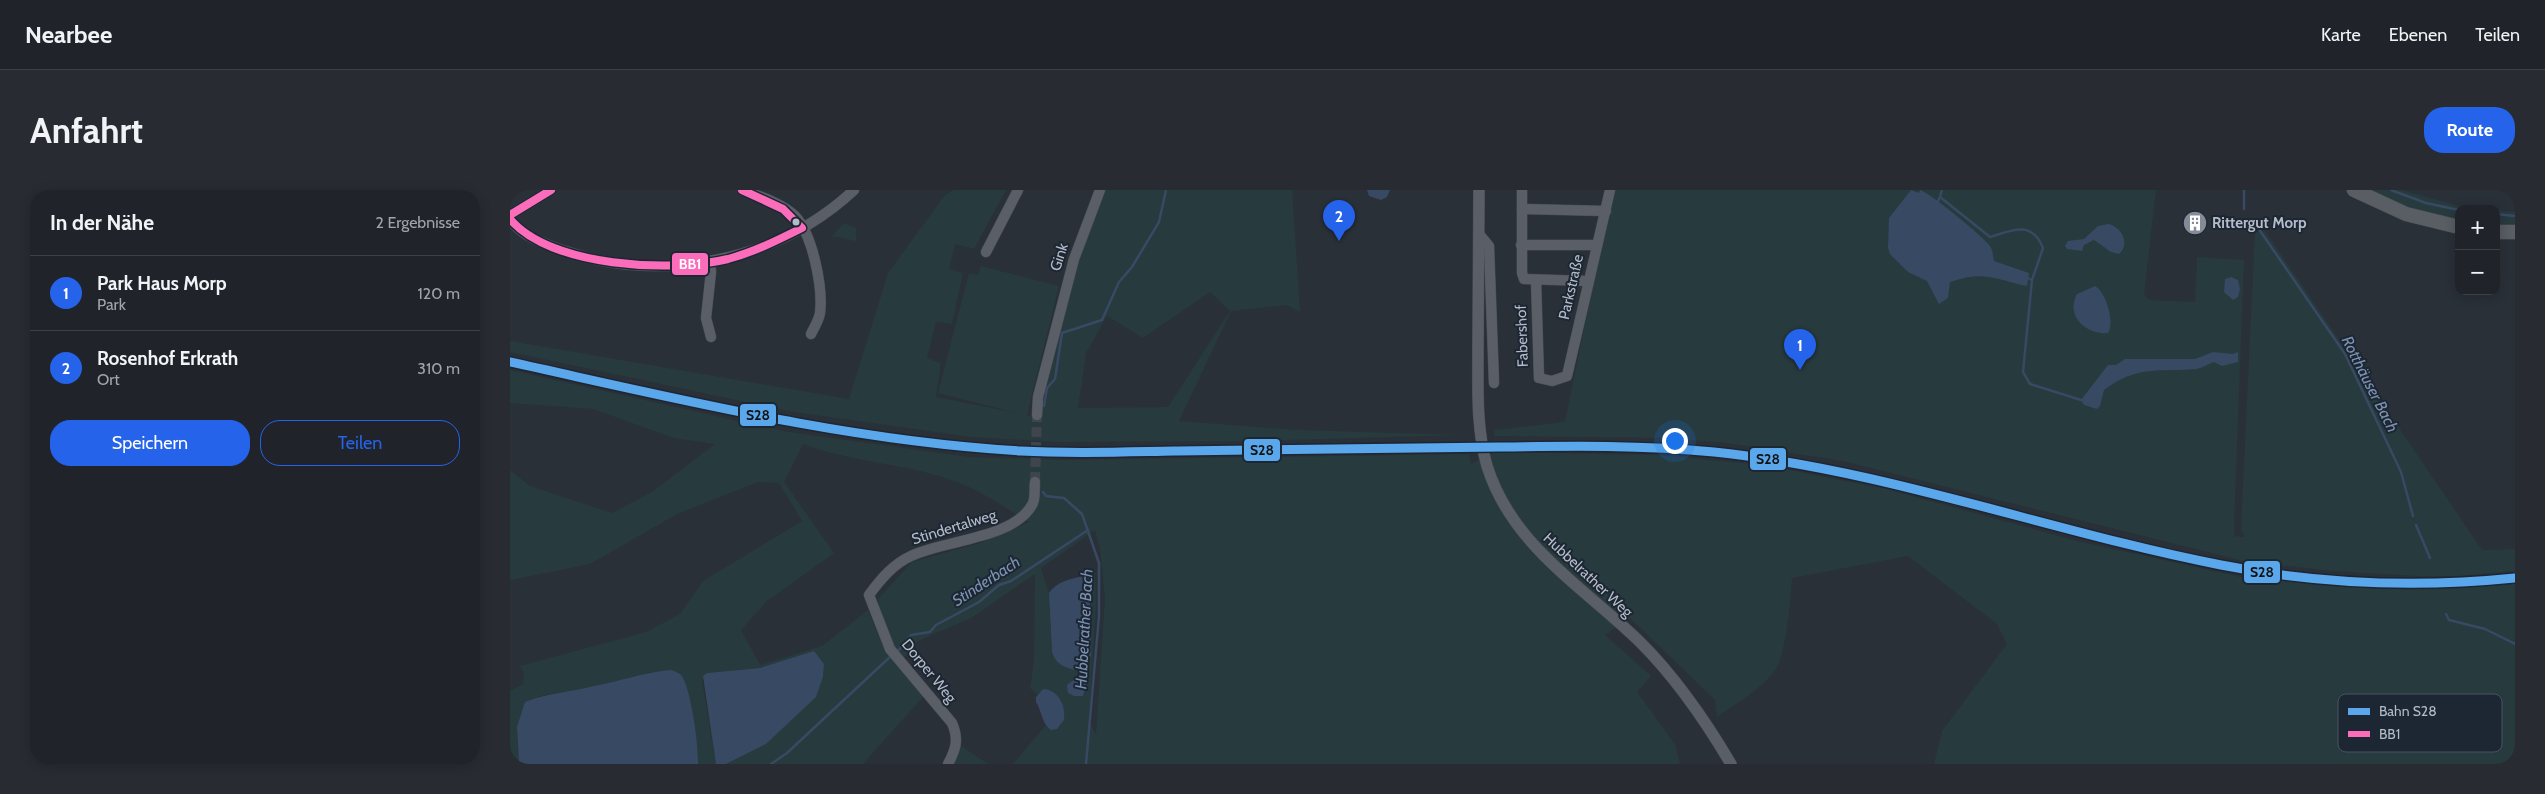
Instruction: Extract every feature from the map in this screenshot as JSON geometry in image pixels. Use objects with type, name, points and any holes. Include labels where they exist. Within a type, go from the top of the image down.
[{"type":"main road","points":[[2354,190],[2406,214],[2455,226]]},
{"type":"main road","points":[[2500,232],[2515,232]]},
{"type":"street","points":[[510,215],[551,190]]},
{"type":"street","points":[[742,190],[794,216],[802,228],[814,259],[819,286],[820,315],[811,334]]},
{"type":"street","points":[[510,219],[514,226],[531,237],[586,257],[623,264],[655,266],[710,262],[750,252],[802,228],[839,204],[854,190]]},
{"type":"street","points":[[986,252],[1018,190]]},
{"type":"street","name":"Gink","points":[[1037,415],[1038,397],[1074,259],[1100,190]]},
{"type":"street","name":"Hubbelrather Weg","points":[[1479,190],[1478,380],[1480,426],[1488,467],[1506,508],[1523,534],[1542,556],[1656,659],[1704,720],[1731,764]]},
{"type":"street","points":[[1522,190],[1521,245],[1524,280],[1588,281]]},
{"type":"street","name":"Parkstraße","points":[[1552,381],[1567,376],[1610,190]]},
{"type":"street","points":[[1522,210],[1606,211]]},
{"type":"street","name":"Hubbelrather Weg","points":[[1479,234],[1489,246],[1494,383]]},
{"type":"street","points":[[1521,245],[1596,245]]},
{"type":"street","points":[[710,262],[711,272],[706,318],[711,338]]},
{"type":"street","name":"Fabershof","points":[[1536,280],[1538,378],[1552,381]]},
{"type":"street","name":"Stindertalweg","points":[[869,595],[882,578],[910,556],[994,531],[1018,520],[1034,503],[1035,482]]},
{"type":"street","name":"Dorper Weg","points":[[869,595],[883,633],[896,656],[952,723],[957,734],[957,746],[948,764]]},
{"type":"green space","points":[[954,190],[1006,190],[974,249],[955,244],[949,269],[963,273],[952,324],[936,322],[927,358],[941,363],[936,397],[1017,413],[938,393],[969,273],[978,275],[981,266],[1059,286],[1027,415],[1040,418],[1053,357],[1080,254],[1106,190],[1292,190],[1300,312],[1287,305],[1231,311],[1179,421],[1299,430],[1462,435],[1253,441],[1059,442],[971,437],[794,412],[510,352],[510,341],[849,399],[888,273],[945,195]],"holes":[[[1210,292],[1230,311],[1168,407],[1078,408],[1086,353],[1107,316],[1143,338]]]},
{"type":"green space","points":[[1612,190],[2156,190],[2144,295],[2150,300],[2195,302],[2197,257],[2244,260],[2234,536],[2245,537],[2241,529],[2255,232],[2265,231],[2482,550],[2515,549],[2515,571],[2457,576],[2417,576],[2332,571],[2244,561],[1843,461],[1720,442],[1662,438],[1494,436],[1495,430],[1565,422]]},
{"type":"green space","points":[[2367,190],[2402,190],[2455,205],[2455,220],[2403,207]]},
{"type":"green space","points":[[2500,210],[2515,212],[2515,226],[2500,225]]},
{"type":"green space","points":[[844,223],[856,228],[856,241],[832,236]]},
{"type":"green space","points":[[510,370],[788,432],[969,457],[1059,460],[1469,454],[1471,464],[1495,452],[1657,455],[1764,465],[1886,489],[2077,541],[2241,577],[2387,588],[2515,582],[2515,764],[1934,764],[1942,731],[2007,644],[1997,624],[1908,556],[1792,578],[1783,649],[1777,667],[1772,675],[1758,688],[1717,717],[1715,700],[1630,618],[1605,635],[1651,676],[1637,692],[1675,744],[1680,764],[1013,764],[1045,726],[1051,730],[1061,726],[1043,689],[1038,695],[1030,688],[1034,661],[1035,574],[971,618],[918,641],[903,659],[887,630],[878,599],[912,562],[980,543],[1029,522],[994,500],[953,480],[824,451],[803,444],[784,482],[834,553],[767,601],[741,630],[760,665],[822,646],[868,610],[882,644],[924,696],[863,764],[726,764],[766,744],[789,721],[823,678],[824,664],[785,661],[760,668],[707,673],[702,681],[716,764],[698,764],[691,708],[652,672],[592,687],[540,696],[517,727],[519,764],[510,764],[510,691],[523,684],[524,673],[520,666],[646,632],[680,614],[703,581],[802,521],[779,483],[758,482],[677,514],[590,564],[510,580],[510,470],[530,486],[612,513],[652,492],[715,444],[674,438],[593,409],[510,403]],"holes":[[[1095,530],[1100,549],[1105,598],[1096,735],[1089,720],[1096,607],[1095,568],[1083,576],[1087,577],[1091,611],[1090,660],[1052,652],[1049,593],[1041,568]]]},
{"type":"green space","points":[[960,745],[988,764],[951,764]]},
{"type":"water","points":[[1367,190],[1390,190],[1387,197],[1381,200],[1369,196]]},
{"type":"water","points":[[1911,190],[1919,193],[1920,190],[1925,193],[1945,206],[1968,225],[1990,246],[1994,261],[2029,273],[2027,286],[1981,276],[1962,278],[1950,282],[1948,298],[1939,304],[1927,281],[1908,272],[1890,254],[1888,248],[1889,218]]},
{"type":"water","points":[[2108,224],[2117,228],[2123,236],[2123,250],[2119,254],[2111,252],[2094,240],[2084,245],[2082,251],[2067,249],[2065,246],[2068,241],[2084,239],[2098,226]]},
{"type":"water","points":[[2231,277],[2238,280],[2240,289],[2238,297],[2233,300],[2224,292],[2225,279]]},
{"type":"water","points":[[2095,286],[2103,294],[2110,315],[2108,333],[2092,331],[2085,327],[2076,317],[2074,310],[2077,294]]},
{"type":"water","points":[[2213,352],[2233,354],[2238,352],[2238,362],[2222,366],[2214,362],[2196,369],[2159,370],[2138,373],[2116,382],[2104,390],[2100,406],[2097,409],[2084,405],[2081,400],[2108,365],[2116,365],[2125,359],[2195,359]]},
{"type":"water","points":[[1083,576],[1087,577],[1089,582],[1091,655],[1088,664],[1074,670],[1060,664],[1052,652],[1049,593],[1059,584]]},
{"type":"water","points":[[814,651],[824,664],[823,677],[816,697],[766,744],[726,764],[716,764],[703,676],[707,673],[760,668]]},
{"type":"water","points":[[671,670],[681,675],[688,692],[696,732],[698,764],[519,764],[517,727],[525,702]]},
{"type":"water","points":[[1084,672],[1086,684],[1083,696],[1074,696],[1068,693],[1067,685]]},
{"type":"water","points":[[1043,689],[1053,692],[1060,700],[1064,709],[1064,720],[1057,729],[1051,730],[1048,728],[1036,702],[1036,697]]},
{"type":"waterway","name":"Hubbelrather Bach","points":[[1044,406],[1047,388],[1055,379],[1062,333],[1102,320],[1119,282],[1132,267],[1159,222],[1166,190]]},
{"type":"waterway","points":[[1942,190],[1940,197],[1990,237],[2021,229],[2033,233],[2043,248],[2032,280]]},
{"type":"waterway","name":"Rotthäuser Bach","points":[[2244,190],[2244,209]]},
{"type":"waterway","points":[[2391,190],[2426,203],[2455,209]]},
{"type":"waterway","points":[[1937,203],[1940,197]]},
{"type":"waterway","points":[[2500,214],[2515,216]]},
{"type":"waterway","name":"Rotthäuser Bach","points":[[2254,222],[2345,354],[2401,472],[2413,516]]},
{"type":"waterway","points":[[2028,278],[2032,280],[2023,372],[2030,384],[2081,400]]},
{"type":"waterway","name":"Hubbelrather Bach","points":[[1043,492],[1046,496],[1064,498],[1082,514],[1099,563],[1099,616],[1086,764]]},
{"type":"waterway","name":"Rotthäuser Bach","points":[[2416,525],[2430,558]]},
{"type":"waterway","name":"Stinderbach","points":[[898,651],[911,635],[930,632],[936,625],[979,602],[999,585],[1011,581],[1088,530]]},
{"type":"waterway","name":"Rotthäuser Bach","points":[[2446,614],[2449,620],[2485,629],[2515,644]]},
{"type":"waterway","name":"Stinderbach","points":[[771,764],[787,753],[891,656]]},
{"type":"tunnel","points":[[1035,482],[1037,415]]},
{"type":"rail line","name":"S28","points":[[510,362],[764,417],[892,438],[956,446],[1021,451],[1098,452],[1580,446],[1661,448],[1714,452],[1778,461],[1906,487],[2094,536],[2221,565],[2257,571],[2331,580],[2404,583],[2441,583],[2515,578]]},
{"type":"transit line","name":"BB1","points":[[510,215],[551,190]]},
{"type":"transit line","name":"BB1","points":[[510,219],[529,235],[553,247],[582,256],[613,262],[645,265],[704,263],[728,259],[757,249],[802,228],[783,209],[742,190]]},
{"type":"place","name":"Rittergut Morp","points":[[2195,223]]},
{"type":"place","name":"Rosenhof Erkrath","points":[[1339,241]]},
{"type":"place","name":"Park Haus Morp","points":[[1800,370]]}]
